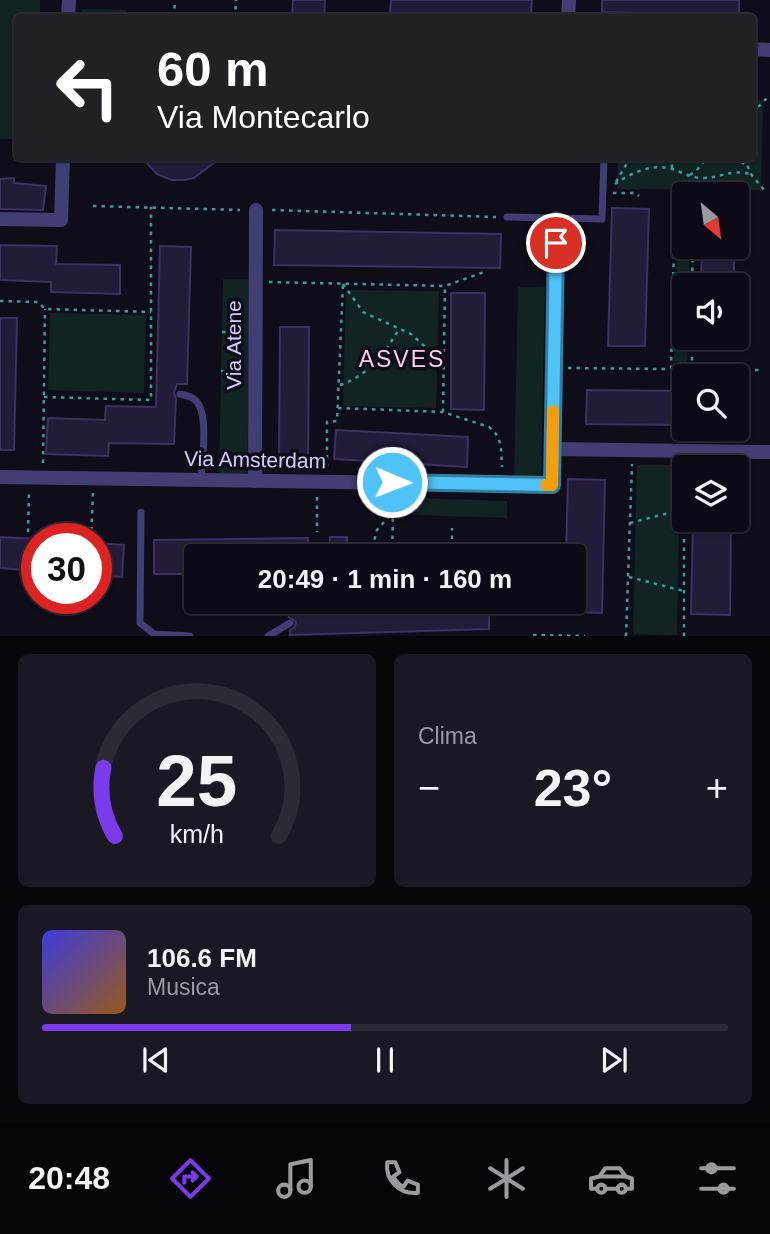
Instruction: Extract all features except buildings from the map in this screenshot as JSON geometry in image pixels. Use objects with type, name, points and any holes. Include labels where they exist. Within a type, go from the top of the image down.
[{"type":"street","points":[[0,219],[61,220],[63,161]]},
{"type":"street","name":"Via Atene","points":[[254,481],[256,210]]},
{"type":"street","points":[[556,218],[553,449],[770,452]]},
{"type":"street","name":"Via Amsterdam","points":[[0,477],[552,485],[553,449]]},
{"type":"lane","points":[[507,217],[602,219],[604,161]]},
{"type":"lane","points":[[180,394],[192,397],[199,405],[204,419],[201,480]]},
{"type":"lane","points":[[141,513],[140,623],[154,634],[190,635]]},
{"type":"lane","points":[[268,635],[290,622]]},
{"type":"path","points":[[756,109],[767,98]]},
{"type":"path","points":[[629,161],[615,184],[643,169],[672,169],[688,176],[708,178],[725,173],[751,174]]},
{"type":"path","points":[[672,161],[672,169]]},
{"type":"path","points":[[688,176],[704,161]]},
{"type":"path","points":[[739,161],[748,166]]},
{"type":"path","points":[[746,161],[751,174],[764,190]]},
{"type":"path","points":[[619,193],[635,193],[639,196]]},
{"type":"path","points":[[93,206],[507,217]]},
{"type":"path","points":[[44,397],[151,400],[150,207]]},
{"type":"path","points":[[554,368],[671,369],[674,259]]},
{"type":"path","points":[[256,282],[445,286],[484,272]]},
{"type":"path","points":[[343,284],[363,312],[411,334],[431,352],[444,354]]},
{"type":"path","points":[[317,532],[327,422],[337,421],[343,284]]},
{"type":"path","points":[[443,412],[445,286]]},
{"type":"path","points":[[0,301],[38,302],[45,309],[150,312]]},
{"type":"path","points":[[30,523],[44,397],[45,309]]},
{"type":"path","points":[[339,386],[365,373],[385,352],[399,329]]},
{"type":"path","points":[[749,370],[761,370]]},
{"type":"path","points":[[221,371],[255,373]]},
{"type":"path","points":[[338,408],[443,412],[489,427],[496,432],[500,440],[502,485]]},
{"type":"path","points":[[626,635],[632,450]]},
{"type":"path","points":[[92,523],[93,478]]},
{"type":"path","points":[[373,544],[377,530],[393,512],[392,544]]},
{"type":"path","points":[[630,523],[672,512]]},
{"type":"path","points":[[452,528],[452,544]]},
{"type":"path","points":[[684,532],[684,635]]},
{"type":"path","points":[[628,577],[684,591]]},
{"type":"path","points":[[533,635],[585,635]]},
{"type":"shaded area","points":[[0,0],[40,0],[40,14],[14,14],[14,139],[0,139]]},
{"type":"shaded area","points":[[82,9],[127,10],[127,14],[81,14]]},
{"type":"shaded area","points":[[756,100],[763,100],[761,190],[749,190],[749,182],[672,182],[672,189],[617,189],[618,161],[756,161]]},
{"type":"shaded area","points":[[677,259],[689,259],[689,273],[676,273]]},
{"type":"shaded area","points":[[223,279],[251,279],[247,473],[219,473]]},
{"type":"shaded area","points":[[518,287],[545,287],[541,479],[514,479]]},
{"type":"shaded area","points":[[346,290],[439,291],[436,408],[343,406]]},
{"type":"shaded area","points":[[50,313],[146,315],[144,393],[48,390]]},
{"type":"shaded area","points":[[674,350],[688,350],[687,362],[674,362]]},
{"type":"shaded area","points":[[637,465],[672,465],[672,532],[679,532],[677,635],[633,634]]},
{"type":"shaded area","points":[[392,497],[507,501],[507,518],[413,515]]},
{"type":"slow traffic","points":[[546,485],[552,485],[553,411]]},
{"type":"district","name":"ASVES","points":[[402,359]]},
{"type":"route","points":[[392,482],[552,485],[556,243]]}]
